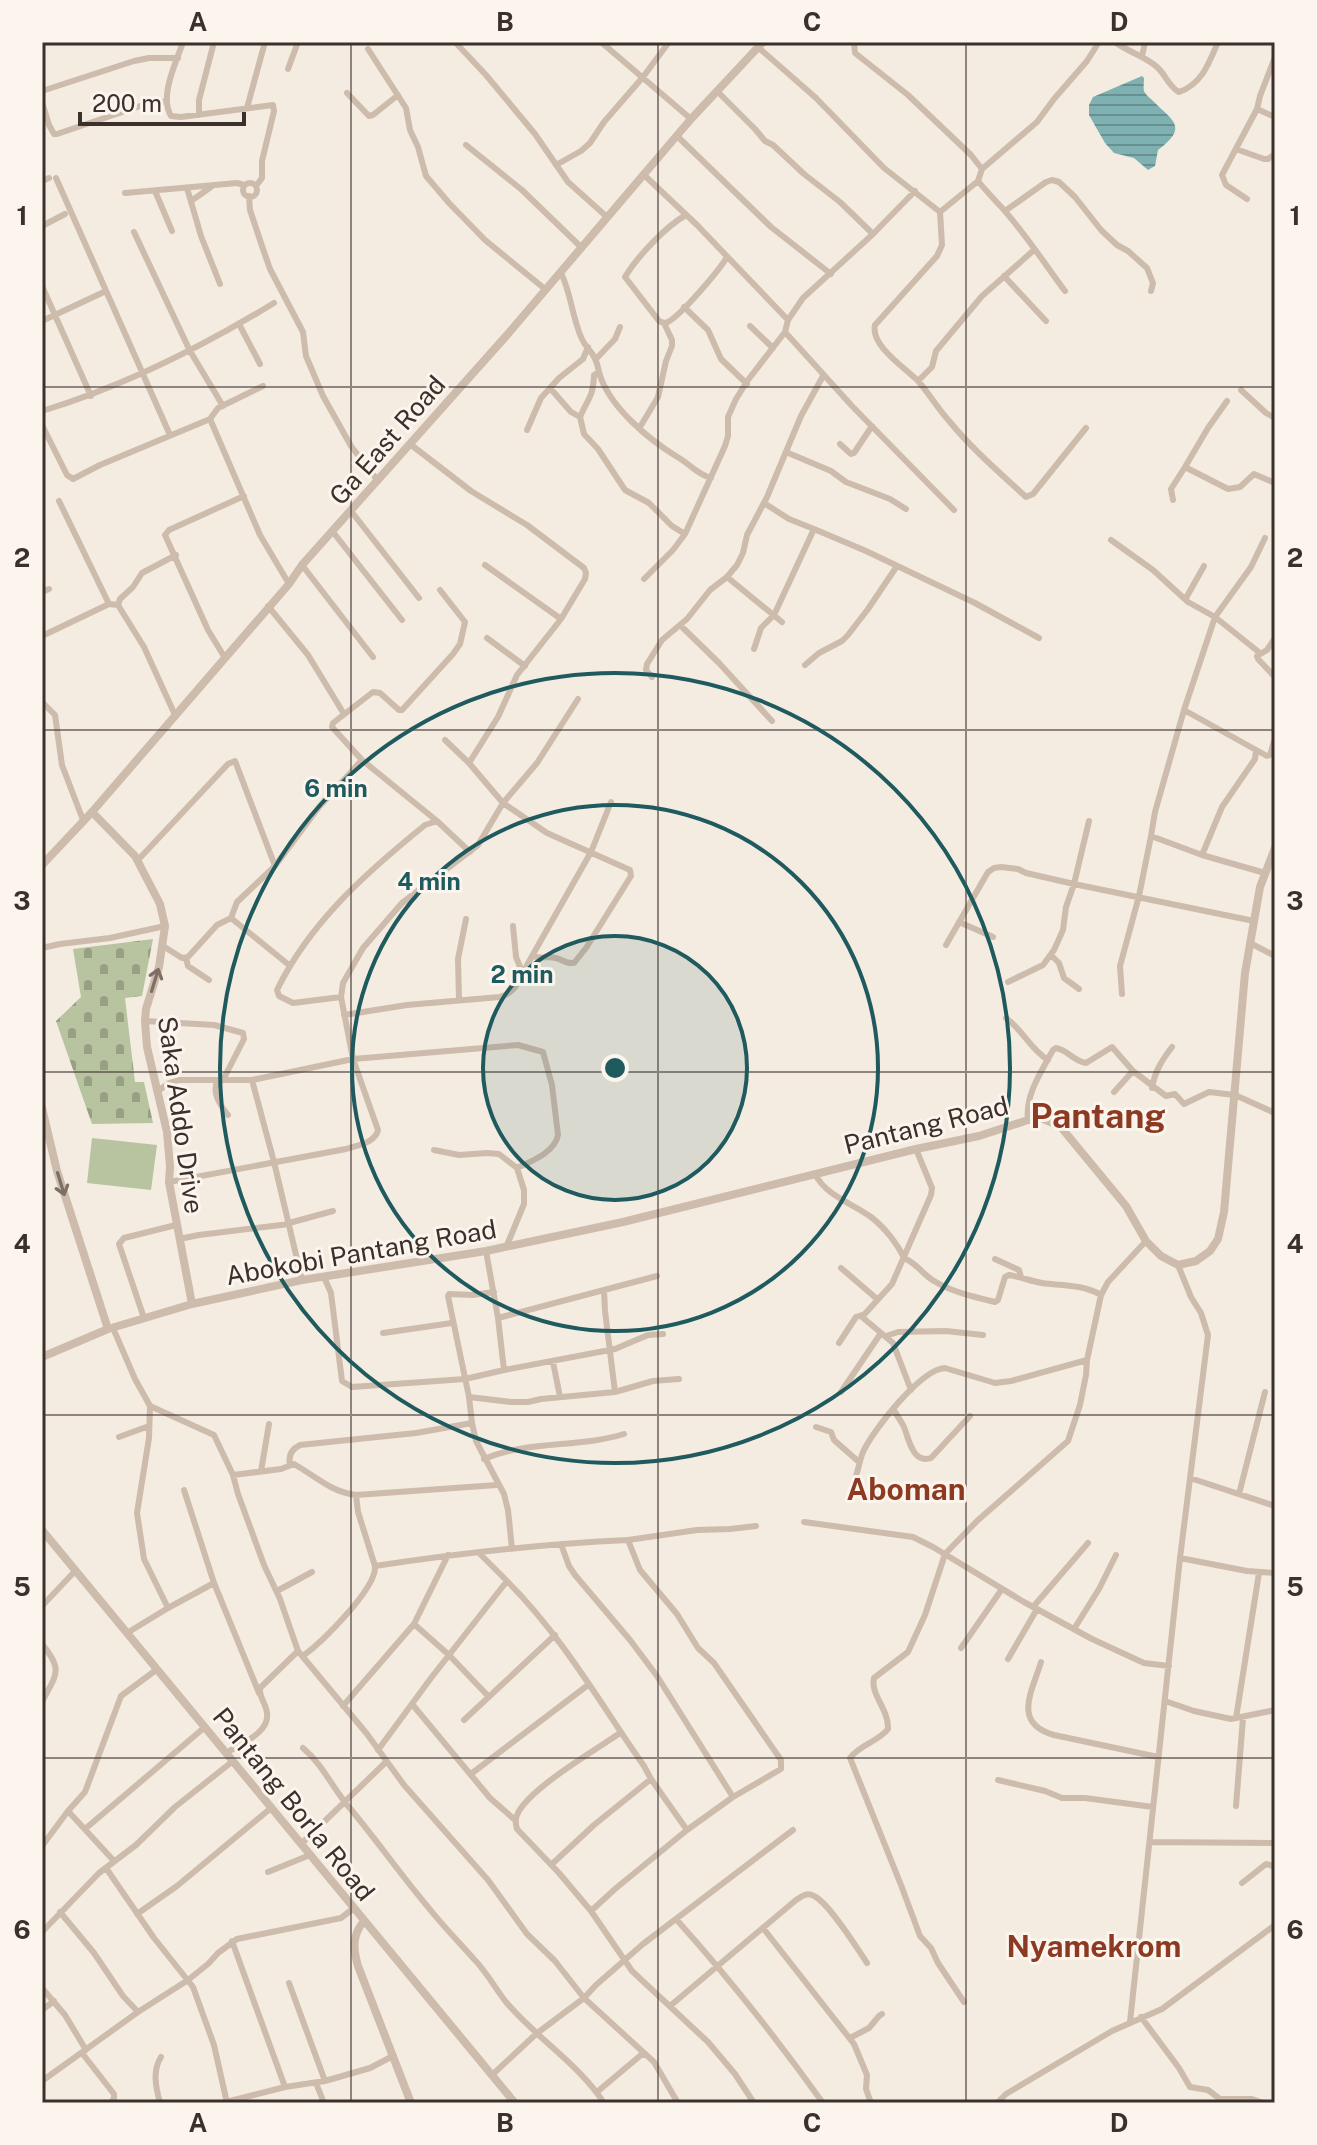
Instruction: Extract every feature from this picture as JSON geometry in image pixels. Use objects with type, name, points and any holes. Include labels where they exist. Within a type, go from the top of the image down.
[{"type":"street","points":[[183,42],[167,101],[171,116],[273,105],[261,181],[256,186],[256,193],[249,196]]},
{"type":"street","points":[[199,115],[199,100],[214,42]]},
{"type":"street","points":[[247,108],[265,42]]},
{"type":"street","points":[[288,69],[298,42]]},
{"type":"street","points":[[455,42],[535,134],[568,182],[607,217]]},
{"type":"street","points":[[601,42],[691,119]]},
{"type":"street","points":[[556,165],[590,143],[669,42]]},
{"type":"street","points":[[854,42],[855,53],[908,95],[982,169]]},
{"type":"street","points":[[940,212],[978,181],[982,169],[1037,122],[1099,42]]},
{"type":"street","points":[[1115,42],[1156,66],[1173,90],[1179,92],[1200,79],[1218,42]]},
{"type":"street","points":[[1142,57],[1145,42]]},
{"type":"street","points":[[761,45],[884,168],[940,212],[942,245],[937,256],[875,325],[876,340],[918,381],[952,425],[1026,497],[1033,494],[1086,428]]},
{"type":"street","name":"Ga East Road","points":[[42,865],[92,812],[289,584],[302,565],[561,273],[691,119],[761,45]]},
{"type":"street","points":[[368,49],[406,108],[426,176],[485,240],[545,289]]},
{"type":"street","points":[[1247,199],[1222,179],[1257,109],[1275,57]]},
{"type":"street","points":[[42,91],[134,61],[178,58]]},
{"type":"street","points":[[717,91],[765,141],[840,202],[873,234]]},
{"type":"street","points":[[251,93],[265,106]]},
{"type":"street","points":[[347,93],[369,116],[398,95]]},
{"type":"street","points":[[42,102],[51,130],[57,134],[140,106],[167,101]]},
{"type":"street","points":[[1257,109],[1275,117]]},
{"type":"street","points":[[677,136],[771,227],[831,274]]},
{"type":"street","points":[[466,145],[522,190],[582,248]]},
{"type":"street","points":[[1236,149],[1264,159],[1275,154]]},
{"type":"street","points":[[643,174],[788,320]]},
{"type":"street","points":[[49,179],[106,291],[170,435]]},
{"type":"street","points":[[978,181],[1005,211],[1065,291]]},
{"type":"street","points":[[125,193],[240,182],[256,186]]},
{"type":"street","points":[[1005,211],[1046,182],[1059,182],[1101,230],[1147,268],[1153,283],[1151,291]]},
{"type":"street","points":[[191,201],[213,185]]},
{"type":"street","points":[[244,185],[243,192],[249,196]]},
{"type":"street","points":[[187,188],[220,284]]},
{"type":"street","points":[[155,191],[172,231]]},
{"type":"street","points":[[644,579],[685,534],[725,446],[728,417],[736,399],[785,332],[788,320],[803,298],[915,191]]},
{"type":"street","points":[[249,196],[250,210],[267,259],[303,332],[305,351],[323,396],[351,446],[378,481]]},
{"type":"street","points":[[42,226],[65,214]]},
{"type":"street","points":[[640,427],[658,397],[672,340],[664,323],[648,309],[625,277],[663,232],[686,215]]},
{"type":"street","points":[[134,232],[190,351],[223,406]]},
{"type":"street","points":[[918,381],[932,367],[936,351],[982,296],[1034,250]]},
{"type":"street","points":[[664,323],[669,322],[707,285],[727,257]]},
{"type":"street","points":[[561,273],[571,298],[579,334],[596,359],[602,384],[613,402],[667,451],[711,478]]},
{"type":"street","points":[[1004,276],[1046,321]]},
{"type":"street","points":[[42,286],[91,396]]},
{"type":"street","points":[[42,321],[106,291]]},
{"type":"street","points":[[42,411],[91,396],[190,351],[274,303]]},
{"type":"street","points":[[684,307],[712,336],[721,359],[747,384]]},
{"type":"street","points":[[239,324],[260,364]]},
{"type":"street","points":[[750,326],[773,348]]},
{"type":"street","points":[[596,359],[615,339],[620,327]]},
{"type":"street","points":[[785,332],[823,376],[954,510]]},
{"type":"street","points":[[527,430],[541,398],[559,378],[583,359],[588,347]]},
{"type":"street","points":[[599,372],[594,375],[594,390],[580,417],[584,434],[598,449],[625,490],[649,503],[672,526],[685,534]]},
{"type":"street","points":[[652,677],[646,670],[647,664],[662,640],[687,619],[710,590],[737,565],[747,535],[801,416],[823,376]]},
{"type":"street","points":[[42,425],[71,479],[210,419],[218,408],[263,386]]},
{"type":"street","points":[[550,388],[571,412],[580,417]]},
{"type":"street","points":[[1241,390],[1275,418]]},
{"type":"street","points":[[1173,500],[1171,489],[1227,401]]},
{"type":"street","points":[[210,419],[260,535],[289,584]]},
{"type":"street","points":[[840,444],[851,454],[854,453],[872,426]]},
{"type":"street","points":[[410,444],[471,491],[527,525],[584,568],[586,573],[561,619],[510,689],[498,717],[469,763]]},
{"type":"street","points":[[786,452],[906,509]]},
{"type":"street","points":[[1185,467],[1228,489],[1240,487],[1254,474],[1275,483]]},
{"type":"street","points":[[225,658],[165,535],[244,496]]},
{"type":"street","points":[[59,501],[109,604]]},
{"type":"street","points":[[764,503],[789,519],[830,534],[975,603],[1039,638]]},
{"type":"street","points":[[351,511],[419,598]]},
{"type":"street","points":[[754,649],[761,628],[774,615],[814,529]]},
{"type":"street","points":[[333,532],[402,620]]},
{"type":"street","points":[[1122,994],[1120,966],[1139,896],[1155,812],[1184,710],[1215,617],[1251,567],[1265,538]]},
{"type":"street","points":[[1111,540],[1153,570],[1188,602],[1215,617],[1260,653]]},
{"type":"street","points":[[118,605],[142,573],[176,555]]},
{"type":"street","points":[[302,565],[373,657]]},
{"type":"street","points":[[485,565],[561,619]]},
{"type":"street","points":[[805,665],[848,635],[897,566]]},
{"type":"street","points":[[1186,598],[1204,566]]},
{"type":"street","points":[[727,577],[782,622]]},
{"type":"street","points":[[440,590],[465,622],[460,644],[453,654],[402,710],[377,691],[344,714],[332,727],[362,760],[470,852]]},
{"type":"street","points":[[43,636],[109,604],[118,605]]},
{"type":"street","points":[[118,605],[144,647],[175,715]]},
{"type":"street","points":[[268,606],[308,655],[344,714]]},
{"type":"street","points":[[680,625],[772,721]]},
{"type":"street","points":[[487,638],[525,666]]},
{"type":"street","points":[[1275,638],[1258,659],[1275,677]]},
{"type":"street","points":[[169,1182],[346,1149],[376,1137],[378,1130],[353,1059],[341,997],[343,983],[363,948],[402,903],[481,841],[503,803],[537,763],[578,699]]},
{"type":"street","points":[[42,702],[55,715],[62,765],[83,820]]},
{"type":"street","points":[[1184,710],[1267,756],[1275,738]]},
{"type":"street","points":[[445,740],[503,803],[547,833],[630,870],[631,876],[574,963],[532,956]]},
{"type":"street","points":[[1202,855],[1222,807],[1255,759],[1256,751]]},
{"type":"street","points":[[186,958],[217,925],[231,918],[237,902],[275,866],[319,807],[362,760]]},
{"type":"street","points":[[138,860],[228,764],[235,761],[275,866]]},
{"type":"street","points":[[344,1015],[511,992],[591,852],[611,802]]},
{"type":"street","name":"Saka Addo Drive","points":[[92,812],[138,860],[160,904],[165,926],[159,967],[145,1021],[147,1047],[167,1132],[169,1182],[192,1304]]},
{"type":"street","points":[[341,997],[293,1003],[279,996],[277,990],[289,965],[323,920],[358,882],[425,825],[437,821]]},
{"type":"street","points":[[1008,982],[1043,965],[1051,955],[1063,930],[1066,907],[1089,821]]},
{"type":"street","points":[[1151,836],[1265,873]]},
{"type":"street","points":[[1130,2022],[1180,1558],[1208,1335],[1178,1265],[1203,1257],[1218,1239],[1224,1212],[1245,973],[1260,887],[1275,848]]},
{"type":"street","points":[[946,945],[988,872],[994,868],[1018,869],[1074,884],[1254,921]]},
{"type":"street","points":[[231,918],[289,965]]},
{"type":"street","points":[[459,1000],[458,959],[466,919]]},
{"type":"street","points":[[959,922],[993,937]]},
{"type":"street","points":[[42,948],[165,926]]},
{"type":"street","points":[[513,926],[516,957],[523,974]]},
{"type":"street","points":[[1250,943],[1275,956]]},
{"type":"street","points":[[163,946],[186,958],[188,966],[209,980]]},
{"type":"street","points":[[1051,955],[1059,963],[1064,978],[1079,989]]},
{"type":"street","points":[[1006,1018],[1019,1029],[1037,1053],[1048,1060]]},
{"type":"street","points":[[145,1021],[214,1025],[243,1033],[244,1039],[215,1086],[217,1099],[228,1115]]},
{"type":"street","points":[[158,1091],[175,1081],[252,1080],[353,1059],[518,1045],[543,1052],[552,1085],[558,1140],[555,1146],[517,1168]]},
{"type":"street","points":[[1028,1120],[1028,1103],[1033,1089],[1056,1048],[1074,1060],[1086,1063],[1112,1047],[1152,1088],[1166,1096],[1175,1094],[1185,1104],[1209,1092],[1235,1095],[1275,1113]]},
{"type":"street","points":[[1152,1088],[1154,1075],[1172,1047]]},
{"type":"street","points":[[1114,1092],[1133,1071]]},
{"type":"street","points":[[252,1080],[302,1280]]},
{"type":"street","points":[[42,1108],[60,1182],[111,1328],[150,1406],[137,1513],[144,1559],[168,1608]]},
{"type":"street","name":"Pantang Road","points":[[623,1222],[979,1136],[1041,1118],[1060,1126],[1126,1206],[1146,1241],[1161,1256],[1178,1265]]},
{"type":"street","points":[[839,1343],[856,1317],[862,1315],[892,1284],[931,1195],[932,1188],[916,1149]]},
{"type":"street","points":[[434,1150],[459,1155],[499,1154],[517,1168],[524,1190],[524,1204],[507,1245]]},
{"type":"street","points":[[815,1174],[834,1195],[877,1222],[904,1258],[915,1263],[938,1283],[969,1296],[995,1302],[1006,1275],[1080,1287],[1101,1295]]},
{"type":"street","points":[[179,1239],[289,1224],[333,1211]]},
{"type":"street","name":"Abokobi Pantang Road","points":[[42,1357],[111,1328],[192,1304],[302,1280],[486,1251],[623,1222]]},
{"type":"street","points":[[144,1318],[119,1244],[124,1238],[176,1225]]},
{"type":"street","points":[[964,2002],[931,1948],[920,1936],[850,1758],[854,1752],[883,1736],[888,1729],[885,1710],[875,1692],[874,1678],[908,1652],[925,1615],[945,1554],[987,1512],[1068,1441],[1080,1405],[1101,1295],[1108,1282],[1146,1241]]},
{"type":"street","points":[[486,1251],[504,1370]]},
{"type":"street","points":[[995,1259],[1019,1270],[1021,1277]]},
{"type":"street","points":[[841,1268],[877,1299]]},
{"type":"street","points":[[498,1318],[657,1276]]},
{"type":"street","points":[[324,1277],[331,1293],[342,1381],[352,1387],[465,1379],[619,1348],[648,1335],[663,1334]]},
{"type":"street","points":[[604,1290],[615,1392]]},
{"type":"street","points":[[494,1292],[449,1294],[476,1441],[504,1494],[512,1549]]},
{"type":"street","points":[[862,1315],[864,1321],[893,1343],[911,1390]]},
{"type":"street","points":[[383,1333],[452,1323]]},
{"type":"street","points":[[841,1392],[883,1334],[946,1331],[983,1335]]},
{"type":"street","points":[[854,1482],[867,1444],[893,1409],[938,1368],[995,1383],[1087,1360]]},
{"type":"street","points":[[553,1362],[560,1397]]},
{"type":"street","points":[[469,1397],[520,1402],[615,1392],[653,1381],[679,1379]]},
{"type":"street","points":[[1239,1494],[1265,1392]]},
{"type":"street","points":[[150,1406],[214,1435],[233,1475],[264,1565],[301,1653],[411,1793],[488,1880],[520,1926],[555,1961],[584,1998],[654,2062],[678,2103]]},
{"type":"street","points":[[893,1409],[918,1458],[925,1460],[931,1458],[970,1416]]},
{"type":"street","points":[[290,1464],[290,1455],[300,1445],[416,1433],[472,1423]]},
{"type":"street","points":[[261,1471],[269,1424]]},
{"type":"street","points":[[119,1437],[149,1426]]},
{"type":"street","points":[[816,1427],[831,1432],[834,1440],[859,1462]]},
{"type":"street","points":[[484,1459],[502,1451],[593,1441],[624,1434]]},
{"type":"street","points":[[233,1475],[281,1469],[290,1464],[298,1466],[320,1483],[345,1494],[356,1495],[497,1485]]},
{"type":"street","points":[[1190,1478],[1275,1506]]},
{"type":"street","points":[[184,1490],[214,1583],[267,1710],[267,1721],[260,1732],[226,1753]]},
{"type":"street","points":[[259,1693],[260,1688],[301,1653],[325,1638],[375,1576],[356,1495]]},
{"type":"street","points":[[804,1522],[913,1537],[1118,1652],[1144,1663],[1169,1666]]},
{"type":"street","points":[[375,1566],[448,1555],[756,1526]]},
{"type":"street","name":"Pantang Borla Road","points":[[42,1530],[515,2103]]},
{"type":"street","points":[[591,1911],[687,1830],[733,1797],[781,1769],[781,1760],[714,1663],[698,1648],[677,1614],[640,1570],[628,1540]]},
{"type":"street","points":[[1008,1659],[1035,1608],[1088,1543]]},
{"type":"street","points":[[561,1544],[575,1575],[657,1676],[733,1797]]},
{"type":"street","points":[[479,1552],[535,1609],[555,1635],[687,1830]]},
{"type":"street","points":[[343,1706],[414,1624],[448,1555]]},
{"type":"street","points":[[1074,1629],[1116,1555]]},
{"type":"street","points":[[1180,1558],[1259,1573],[1275,1573]]},
{"type":"street","points":[[42,1606],[76,1570]]},
{"type":"street","points":[[277,1591],[312,1572]]},
{"type":"street","points":[[1236,1806],[1239,1718],[1259,1573]]},
{"type":"street","points":[[378,1750],[507,1581]]},
{"type":"street","points":[[127,1633],[214,1583]]},
{"type":"street","points":[[961,1648],[1002,1589]]},
{"type":"street","points":[[414,1624],[489,1697]]},
{"type":"street","points":[[464,1720],[555,1635]]},
{"type":"street","points":[[42,1644],[57,1669],[42,1702]]},
{"type":"street","points":[[1041,1662],[1027,1706],[1028,1716],[1035,1727],[1054,1735],[1158,1757]]},
{"type":"street","points":[[42,1846],[85,1792],[121,1696],[156,1670]]},
{"type":"street","points":[[471,1774],[588,1685]]},
{"type":"street","points":[[1165,1701],[1194,1711],[1239,1718],[1275,1710]]},
{"type":"street","points":[[412,1704],[493,1801],[515,1820]]},
{"type":"street","points":[[85,1829],[205,1727]]},
{"type":"street","points":[[620,1733],[556,1777],[520,1808],[515,1820],[517,1829],[591,1911],[642,1981],[723,2060],[754,2103]]},
{"type":"street","points":[[303,1748],[507,2002],[597,2092],[604,2103]]},
{"type":"street","points":[[42,1932],[106,1868],[233,1761]]},
{"type":"street","points":[[301,1844],[386,1762]]},
{"type":"street","points":[[551,1865],[651,1779]]},
{"type":"street","points":[[998,1780],[1062,1798],[1153,1807]]},
{"type":"street","points":[[137,1914],[177,1886],[271,1808]]},
{"type":"street","points":[[68,1811],[114,1861]]},
{"type":"street","points":[[492,2075],[536,2034],[584,1998],[676,1919],[793,1830]]},
{"type":"street","points":[[1150,1842],[1275,1843]]},
{"type":"street","points":[[268,1872],[310,1855]]},
{"type":"street","points":[[1242,1883],[1266,1864],[1275,1870]]},
{"type":"street","points":[[106,1868],[174,1966],[193,1987],[209,2030],[226,2102],[285,2087],[325,2081],[370,2068],[393,2056]]},
{"type":"street","points":[[670,2006],[807,1894],[815,1896],[867,1963]]},
{"type":"street","points":[[42,2081],[188,1980],[232,1941],[341,1918],[354,1908]]},
{"type":"street","points":[[60,1912],[138,2012]]},
{"type":"street","points":[[676,1919],[718,1965],[823,2103]]},
{"type":"street","points":[[364,1921],[357,1930],[354,1951],[384,2030],[385,2041],[411,2103]]},
{"type":"street","points":[[997,2103],[1006,2094],[1089,2044],[1162,2009],[1275,1925]]},
{"type":"street","points":[[763,1928],[850,2038],[867,2075],[866,2089],[871,2103]]},
{"type":"street","points":[[232,1941],[285,2087]]},
{"type":"street","points":[[289,1983],[325,2081]]},
{"type":"street","points":[[42,1988],[54,2001],[114,2094],[111,2103]]},
{"type":"street","points":[[42,2010],[54,2001]]},
{"type":"street","points":[[850,2038],[869,2028],[882,2014]]},
{"type":"street","points":[[1141,2017],[1190,2087],[1208,2090],[1220,2099],[1252,2099],[1263,2103]]},
{"type":"street","points":[[597,2092],[641,2055],[646,2055]]},
{"type":"street","points":[[160,2103],[155,2073],[161,2057]]},
{"type":"street","points":[[316,2083],[324,2103]]},
{"type":"street","points":[[251,2095],[254,2103]]},
{"type":"green space","points":[[153,939],[142,996],[125,998],[135,1082],[144,1082],[153,1123],[92,1124],[56,1021],[81,997],[73,949]]},
{"type":"green space","points":[[92,1138],[157,1145],[151,1190],[87,1183]]},
{"type":"water","points":[[1142,76],[1145,92],[1175,124],[1173,135],[1158,150],[1155,166],[1148,170],[1134,158],[1114,153],[1089,115],[1093,97]]},
{"type":"district","name":"Pantang","points":[[1098,1116]]},
{"type":"district","name":"Aboman","points":[[906,1489]]},
{"type":"district","name":"Nyamekrom","points":[[1094,1946]]}]
